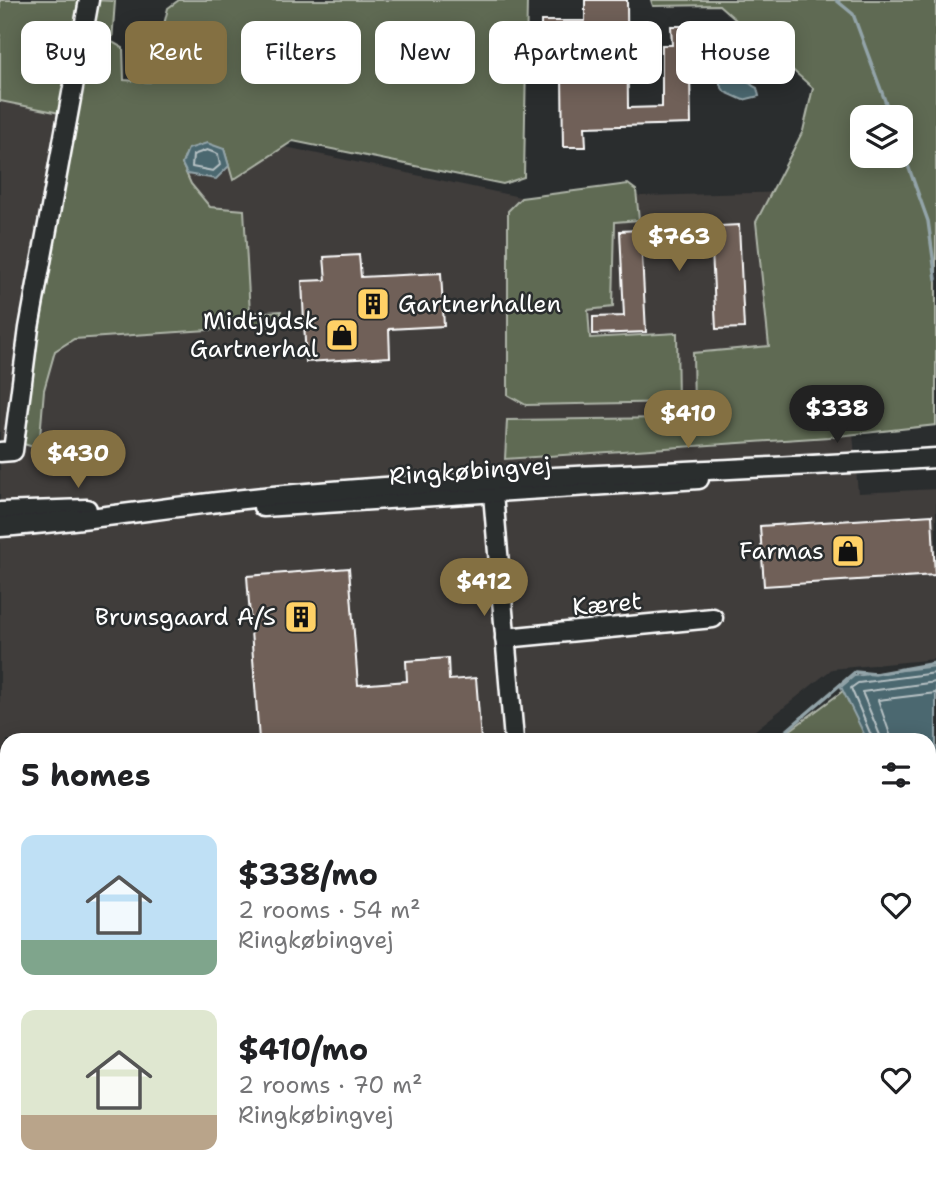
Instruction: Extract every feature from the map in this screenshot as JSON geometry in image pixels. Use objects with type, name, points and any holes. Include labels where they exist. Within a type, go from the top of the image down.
[{"type":"street","points":[[0,452],[13,451],[29,328],[89,0]]},
{"type":"street","name":"Ringkøbingvej","points":[[0,527],[331,491],[636,472],[740,471],[936,458]]},
{"type":"street","name":"Ringkøbingvej","points":[[203,506],[279,508],[671,483],[740,471]]},
{"type":"street","points":[[493,494],[513,733]]},
{"type":"street","name":"Ringkøbingvej","points":[[0,512],[157,510]]},
{"type":"street","name":"Kæret","points":[[505,638],[713,618]]},
{"type":"shaded area","points":[[0,101],[262,142],[529,199],[833,191],[858,493],[936,489],[936,659],[832,669],[752,733],[0,733]]},
{"type":"green space","points":[[0,0],[84,0],[80,21],[21,21],[21,84],[66,84],[60,113],[0,101]]},
{"type":"green space","points":[[94,0],[115,1],[112,42],[123,48],[125,84],[227,84],[227,21],[165,21],[168,8],[179,0],[527,0],[527,21],[489,21],[489,84],[526,84],[524,177],[503,184],[293,141],[233,180],[224,149],[188,149],[182,164],[191,184],[210,207],[244,210],[250,313],[281,311],[281,325],[74,339],[55,351],[44,390],[39,449],[18,442],[33,333],[40,324],[55,213],[79,84],[111,84],[111,21],[90,21]]},
{"type":"green space","points":[[651,0],[936,0],[936,425],[829,437],[505,459],[507,420],[675,418],[694,409],[693,353],[769,346],[756,222],[803,131],[813,88],[795,72],[795,21],[737,21],[719,5],[653,6]]},
{"type":"green space","points":[[628,184],[636,190],[639,220],[615,222],[613,307],[588,310],[590,338],[677,333],[678,402],[526,405],[508,395],[508,211],[521,198]]},
{"type":"green space","points":[[936,672],[936,733],[786,733],[855,682]]},
{"type":"water","points":[[751,84],[757,88],[759,96],[743,100],[725,92],[720,85]]},
{"type":"water","points":[[207,143],[224,149],[229,166],[216,179],[187,174],[182,164],[188,149]]},
{"type":"water","points":[[936,666],[936,733],[864,733],[841,687],[854,676]]},
{"type":"building","points":[[585,0],[627,0],[627,21],[585,21]]},
{"type":"building","points":[[671,26],[676,26],[676,84],[690,84],[691,124],[585,127],[586,147],[563,147],[562,84],[628,84],[628,108],[662,107],[662,45],[672,45]]},
{"type":"building","points":[[739,225],[744,328],[716,329],[712,251],[642,255],[646,332],[593,334],[593,317],[624,316],[620,231]]},
{"type":"building","name":"Gartnerhallen","points":[[359,255],[361,277],[441,273],[444,326],[389,329],[390,357],[306,362],[302,281],[326,280],[324,257]]},
{"type":"building","name":"Farmas","points":[[932,515],[935,575],[764,586],[760,526]]},
{"type":"building","name":"Brunsgaard A/S","points":[[349,568],[358,685],[407,681],[406,661],[448,658],[449,680],[476,678],[480,733],[258,733],[247,576]]},
{"type":"waterway","points":[[836,0],[853,14],[887,105]]},
{"type":"waterway","points":[[909,168],[928,221],[936,279]]},
{"type":"waterway","points":[[784,733],[855,672],[875,674],[936,663]]},
{"type":"place","name":"Gartnerhallen","points":[[373,304]]},
{"type":"place","name":"Midtjydsk Gartnerhal","points":[[342,335]]},
{"type":"place","name":"Farmas","points":[[848,551]]},
{"type":"place","name":"Brunsgaard A/S","points":[[301,617]]}]
